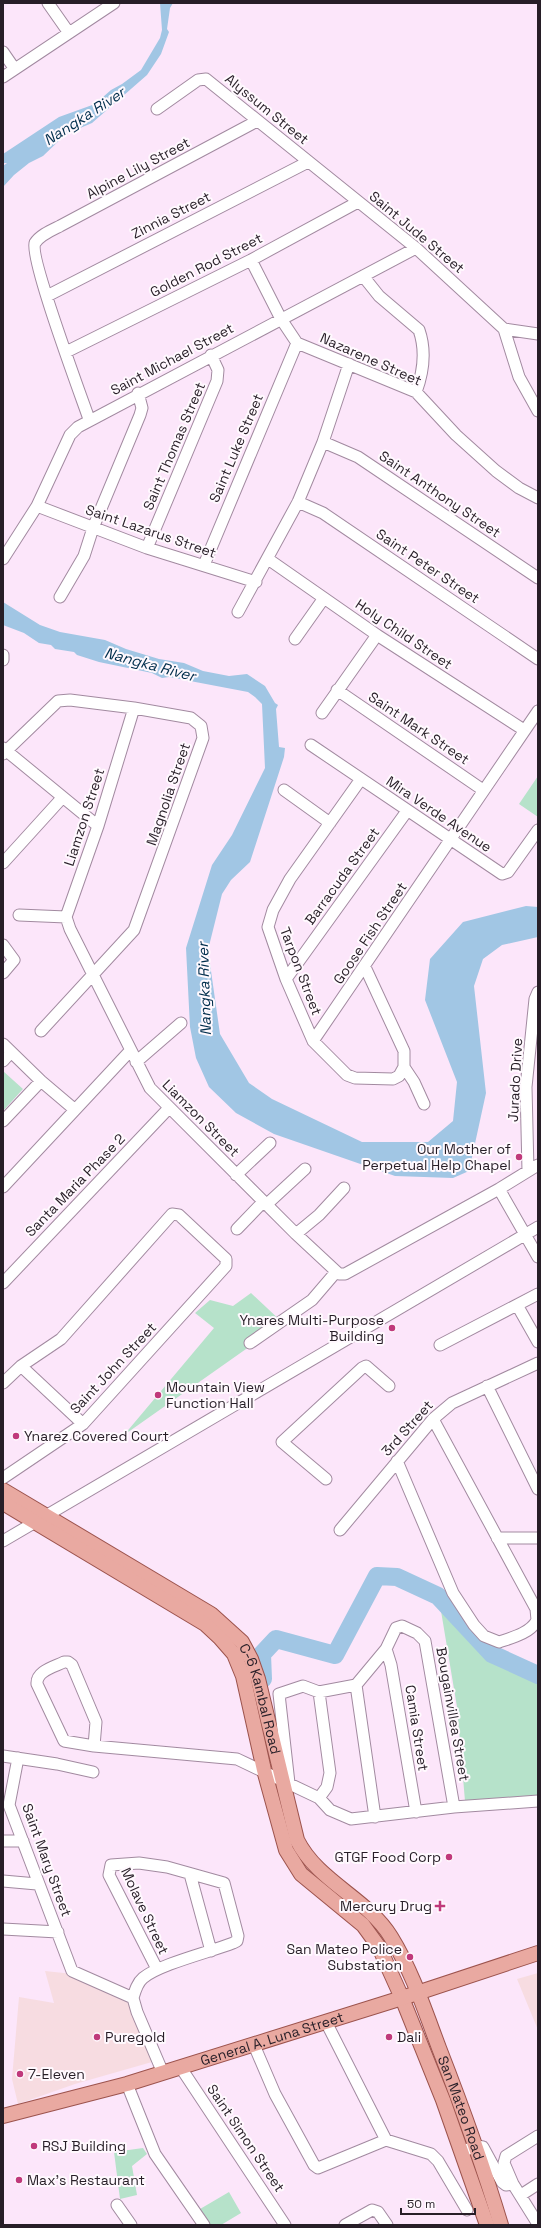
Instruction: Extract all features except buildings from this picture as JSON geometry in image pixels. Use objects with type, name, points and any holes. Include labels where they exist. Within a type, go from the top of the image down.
[{"type":"main road","name":"C-6 Kambal Road","points":[[3,1490],[39,1520],[205,1624],[234,1654],[243,1676],[264,1770],[282,1838],[291,1860],[306,1878],[363,1925],[372,1935],[402,1998]]},
{"type":"main road","name":"C-6 Kambal Road","points":[[3,1503],[39,1520],[212,1614],[229,1628],[242,1642],[251,1659],[258,1678],[285,1782],[294,1830],[303,1851],[325,1875],[361,1903],[383,1926],[392,1938],[418,1992]]},
{"type":"main road","name":"General A. Luna Street","points":[[3,2116],[127,2084],[181,2068],[538,1953]]},
{"type":"main road","name":"San Mateo Road","points":[[418,1992],[477,2146],[501,2225]]},
{"type":"main road","name":"San Mateo Road","points":[[402,1998],[463,2151],[487,2225]]},
{"type":"street","points":[[48,3],[69,33]]},
{"type":"street","points":[[3,77],[14,68],[114,3]]},
{"type":"street","points":[[3,52],[14,68]]},
{"type":"street","name":"Alyssum Street","points":[[157,109],[198,80],[206,79],[308,162]]},
{"type":"street","name":"Alpine Lily Street","points":[[47,296],[34,253],[35,244],[42,236],[257,121]]},
{"type":"street","name":"Saint Jude Street","points":[[308,162],[416,248],[504,329]]},
{"type":"street","name":"Zinnia Street","points":[[47,296],[308,162]]},
{"type":"street","name":"Golden Rod Street","points":[[66,352],[251,260],[358,202]]},
{"type":"street","name":"Saint Michael Street","points":[[3,559],[37,506],[70,435],[89,419],[416,248]]},
{"type":"street","name":"Nazarene Street","points":[[251,260],[280,319],[297,343],[416,392],[456,435],[496,472],[518,488],[538,498]]},
{"type":"street","points":[[362,276],[379,296],[419,330],[422,338],[423,369],[416,392]]},
{"type":"street","points":[[47,296],[89,419]]},
{"type":"street","points":[[538,334],[504,329],[519,377],[538,411]]},
{"type":"street","name":"Saint Luke Street","points":[[204,565],[297,343]]},
{"type":"street","name":"Saint Thomas Street","points":[[148,548],[217,382],[218,370],[211,355]]},
{"type":"street","points":[[238,612],[256,582],[298,502],[323,442],[349,364]]},
{"type":"street","points":[[60,597],[84,556],[93,528],[140,415],[142,408],[138,393]]},
{"type":"street","name":"Saint Anthony Street","points":[[323,442],[358,457],[538,578]]},
{"type":"street","name":"Saint Peter Street","points":[[298,502],[323,512],[538,659]]},
{"type":"street","name":"Saint Lazarus Street","points":[[37,506],[148,548],[256,582]]},
{"type":"street","name":"Holy Child Street","points":[[268,559],[377,635],[524,730]]},
{"type":"street","points":[[295,639],[324,598]]},
{"type":"street","points":[[322,713],[377,635]]},
{"type":"street","points":[[3,655],[3,660]]},
{"type":"street","name":"Saint Mark Street","points":[[337,690],[483,790]]},
{"type":"street","name":"Magnolia Street","points":[[4,751],[58,700],[70,700],[134,708],[191,718],[201,726],[203,738],[134,930],[41,1031]]},
{"type":"street","name":"Liamzon Street","points":[[134,708],[98,826],[66,917],[70,929],[130,1051],[150,1088],[236,1175],[336,1272]]},
{"type":"street","name":"Goose Fish Street","points":[[313,1041],[538,711]]},
{"type":"street","name":"Mira Verde Avenue","points":[[311,745],[450,841],[504,874],[508,872],[538,830]]},
{"type":"street","points":[[4,751],[98,826]]},
{"type":"street","name":"Tarpon Street","points":[[361,779],[290,879],[270,917],[269,931],[286,979],[313,1041],[339,1069],[355,1078],[393,1079],[399,1076],[404,1068]]},
{"type":"street","points":[[284,790],[330,823]]},
{"type":"street","points":[[3,863],[62,798]]},
{"type":"street","name":"Barracuda Street","points":[[286,979],[408,811]]},
{"type":"street","points":[[19,915],[66,917]]},
{"type":"street","points":[[3,945],[14,960],[3,973]]},
{"type":"street","points":[[364,967],[404,1051],[404,1068],[414,1082],[424,1104]]},
{"type":"street","name":"Jurado Drive","points":[[533,1168],[526,1087],[535,999],[538,992]]},
{"type":"street","points":[[136,1062],[181,1023]]},
{"type":"street","points":[[3,1044],[41,1081],[74,1109]]},
{"type":"street","points":[[3,1187],[74,1109],[130,1051]]},
{"type":"street","points":[[3,1060],[11,1052]]},
{"type":"street","points":[[3,1121],[41,1081]]},
{"type":"street","name":"Santa Maria Phase 2","points":[[3,1283],[169,1108]]},
{"type":"street","points":[[236,1175],[270,1143]]},
{"type":"street","points":[[250,1343],[312,1300],[336,1272],[345,1274],[499,1189],[533,1168]]},
{"type":"street","points":[[237,1228],[305,1169]]},
{"type":"street","points":[[296,1234],[319,1215],[344,1188]]},
{"type":"street","points":[[499,1189],[538,1257]]},
{"type":"street","name":"Saint John Street","points":[[3,1478],[83,1424],[226,1266],[226,1259],[179,1214],[172,1214],[61,1339],[21,1366]]},
{"type":"street","points":[[3,1541],[538,1227]]},
{"type":"street","points":[[440,1345],[538,1294]]},
{"type":"street","points":[[517,1305],[538,1342]]},
{"type":"street","name":"3rd Street","points":[[340,1530],[433,1419],[452,1403],[538,1363]]},
{"type":"street","points":[[3,1383],[21,1366],[83,1424]]},
{"type":"street","points":[[326,1479],[282,1442],[362,1368],[366,1366],[370,1368],[389,1386]]},
{"type":"street","points":[[487,1386],[538,1489]]},
{"type":"street","points":[[397,1461],[453,1593],[474,1625],[484,1636],[499,1642],[516,1637],[532,1626],[537,1620],[536,1609],[433,1419]]},
{"type":"street","points":[[497,1538],[538,1538]]},
{"type":"street","name":"Bougainvillea Street","points":[[356,1685],[386,1649],[396,1628],[402,1626],[417,1633],[425,1641],[454,1807]]},
{"type":"street","name":"Camia Street","points":[[386,1649],[391,1665],[416,1812]]},
{"type":"street","points":[[94,1746],[96,1722],[72,1665],[68,1662],[39,1674],[37,1679],[64,1741],[94,1746],[237,1759],[264,1770],[319,1798],[330,1810],[340,1816],[351,1819],[454,1807],[538,1801]]},
{"type":"street","points":[[285,1782],[279,1694],[303,1686],[319,1692],[356,1685],[375,1817]]},
{"type":"street","points":[[319,1692],[330,1773],[327,1787],[319,1798]]},
{"type":"street","points":[[3,1756],[57,1764],[93,1772]]},
{"type":"street","name":"Saint Mary Street","points":[[18,1758],[10,1805],[38,1884],[72,1971],[133,1998]]},
{"type":"street","points":[[3,1841],[23,1842]]},
{"type":"street","name":"Molave Street","points":[[156,1969],[109,1875],[111,1865],[139,1863],[180,1870],[190,1874]]},
{"type":"street","points":[[164,2073],[137,2012],[133,1998],[137,1986],[142,1979],[156,1969],[211,1951],[233,1943],[237,1940],[238,1936],[224,1883],[190,1874],[211,1951]]},
{"type":"street","points":[[3,1881],[38,1884]]},
{"type":"street","points":[[3,1929],[58,1932]]},
{"type":"street","points":[[326,2022],[386,2140]]},
{"type":"street","points":[[254,2045],[275,2094],[314,2165],[318,2168],[386,2140],[431,2154],[438,2161],[467,2210]]},
{"type":"street","name":"Saint Simon Street","points":[[181,2068],[286,2225]]},
{"type":"street","points":[[127,2084],[155,2154],[204,2225]]},
{"type":"street","points":[[538,2136],[509,2154],[504,2160],[512,2184],[521,2195],[538,2224]]},
{"type":"street","points":[[463,2151],[477,2146],[483,2147],[487,2151],[502,2182],[506,2186],[512,2184]]},
{"type":"street","points":[[521,2195],[538,2184]]},
{"type":"street","points":[[117,2205],[130,2225]]},
{"type":"street","points":[[345,2225],[372,2210],[378,2212],[387,2225]]},
{"type":"shaded area","points":[[45,1971],[73,1974],[128,2000],[152,2062],[75,2084],[18,2104],[12,2079],[19,1997],[54,2003]]},
{"type":"shaded area","points":[[538,1973],[538,2030],[517,1979]]},
{"type":"green space","points":[[538,776],[538,817],[519,804]]},
{"type":"green space","points":[[3,1071],[23,1089],[3,1111]]},
{"type":"green space","points":[[251,1293],[283,1323],[124,1435],[214,1328],[195,1313],[210,1300],[233,1306]]},
{"type":"green space","points":[[441,1611],[476,1649],[507,1667],[538,1678],[538,1803],[465,1801],[457,1707]]},
{"type":"green space","points":[[143,2148],[147,2154],[132,2166],[137,2195],[120,2199],[114,2152]]},
{"type":"green space","points":[[229,2192],[241,2213],[221,2225],[210,2225],[200,2209]]},
{"type":"water","name":"Nangka River","points":[[160,3],[173,3],[170,8],[167,29],[169,32],[161,54],[147,75],[92,123],[66,134],[43,156],[29,163],[14,175],[3,187],[3,166],[7,163],[3,163],[3,154],[59,117],[95,104],[111,90],[141,70],[160,38],[162,30]]},
{"type":"water","name":"Nangka River","points":[[3,602],[40,625],[60,632],[105,640],[126,649],[159,659],[184,663],[203,671],[229,676],[247,674],[265,686],[275,703],[278,705],[276,709],[279,747],[285,748],[284,757],[250,862],[231,880],[222,894],[208,950],[220,1034],[249,1083],[272,1099],[362,1142],[428,1142],[453,1121],[457,1082],[425,1000],[430,959],[463,922],[526,906],[538,907],[538,937],[502,945],[483,959],[474,986],[486,1093],[469,1171],[453,1178],[395,1176],[274,1134],[236,1113],[209,1087],[196,1058],[190,1027],[186,948],[212,865],[232,835],[265,768],[262,704],[248,692],[169,677],[162,678],[152,673],[99,662],[77,655],[74,652],[55,649],[51,645],[39,643],[24,633],[3,625]]},
{"type":"waterway","points":[[263,1679],[262,1654],[276,1639],[335,1655],[377,1576],[397,1577],[438,1596],[492,1654],[538,1675]]},
{"type":"place","name":"Our Mother of Perpetual Help Chapel","points":[[519,1157]]},
{"type":"place","name":"Ynares Multi-Purpose Building","points":[[392,1328]]},
{"type":"place","name":"Mountain View Function Hall","points":[[158,1395]]},
{"type":"place","name":"Ynarez Covered Court","points":[[16,1436]]},
{"type":"place","name":"GTGF Food Corp","points":[[449,1857]]},
{"type":"place","name":"Mercury Drug","points":[[440,1906]]},
{"type":"place","name":"San Mateo Police Substation","points":[[410,1957]]},
{"type":"place","name":"Puregold","points":[[97,2037]]},
{"type":"place","name":"Dali","points":[[389,2037]]},
{"type":"place","name":"7-Eleven","points":[[20,2074]]},
{"type":"place","name":"RSJ Building","points":[[34,2146]]},
{"type":"place","name":"Max's Restaurant","points":[[19,2180]]}]
